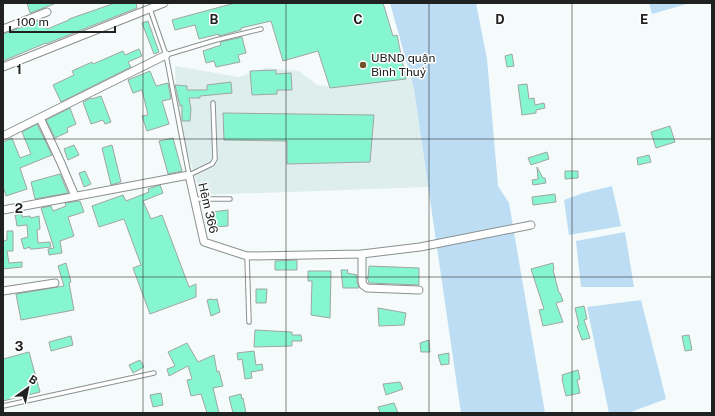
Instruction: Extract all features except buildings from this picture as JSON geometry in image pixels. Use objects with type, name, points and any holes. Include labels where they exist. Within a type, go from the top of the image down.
[{"type":"street","points":[[3,67],[164,3]]},
{"type":"street","points":[[3,29],[47,12]]},
{"type":"street","points":[[3,136],[166,55]]},
{"type":"street","points":[[40,118],[75,196]]},
{"type":"street","name":"Hẽm 366","points":[[3,210],[189,175],[204,242],[247,256],[362,254],[420,247],[531,225]]},
{"type":"street","points":[[362,254],[362,281],[363,285],[367,288],[419,290]]},
{"type":"street","points":[[3,291],[55,283]]},
{"type":"lane","points":[[149,8],[166,55],[189,175],[212,164],[215,159],[214,103]]},
{"type":"lane","points":[[166,55],[216,40],[261,29]]},
{"type":"lane","points":[[195,199],[230,199]]},
{"type":"lane","points":[[247,256],[249,322]]},
{"type":"lane","points":[[3,406],[154,373]]},
{"type":"shaded area","points":[[175,66],[239,77],[265,68],[299,71],[317,85],[340,87],[408,70],[414,89],[428,187],[201,195],[177,122]]},
{"type":"water","points":[[390,3],[476,3],[487,59],[498,186],[509,203],[545,413],[461,413],[414,89]]},
{"type":"water","points":[[649,3],[690,3],[652,14]]},
{"type":"water","points":[[612,186],[621,226],[569,235],[564,200],[583,193]]},
{"type":"water","points":[[625,232],[634,287],[581,287],[576,241]]},
{"type":"water","points":[[641,300],[666,399],[628,413],[609,413],[587,307]]},
{"type":"place","name":"UBND quận Bình Thuỷ","points":[[363,65]]}]
